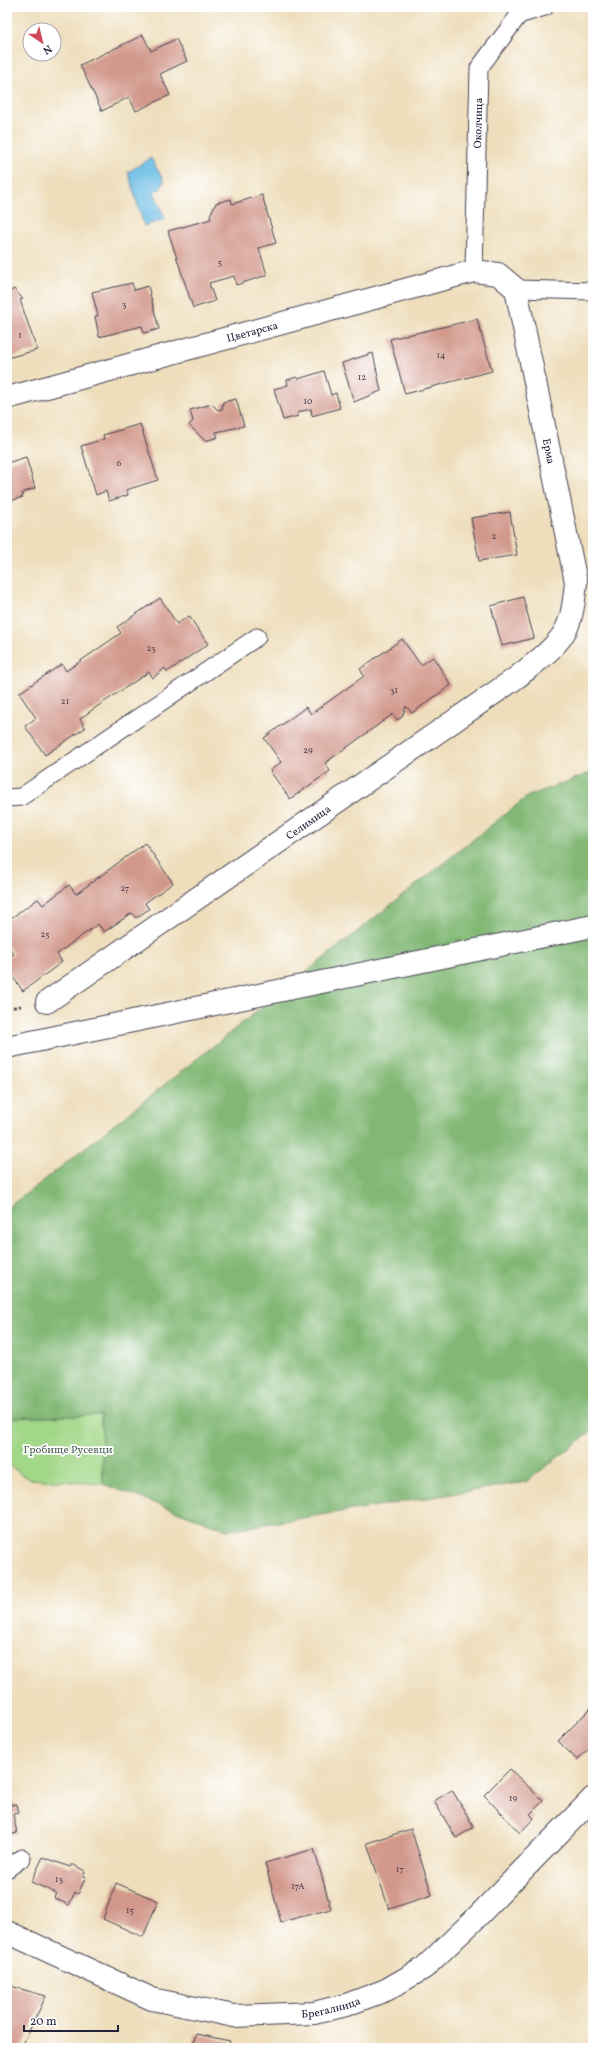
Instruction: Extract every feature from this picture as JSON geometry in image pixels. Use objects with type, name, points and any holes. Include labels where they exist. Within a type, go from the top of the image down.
[{"type":"street","name":"Цветарска","points":[[7,398],[474,271],[498,274],[516,289]]},
{"type":"street","name":"Ерма","points":[[516,289],[576,582],[572,612],[563,635]]},
{"type":"street","name":"Селимица","points":[[47,1002],[516,678],[543,657],[563,635]]},
{"type":"street","points":[[7,1047],[593,926]]},
{"type":"street","name":"Брегалница","points":[[7,1932],[152,1999],[234,2016],[314,2012],[346,2005],[386,1990],[424,1968],[593,1798]]},
{"type":"lane","name":"Околчица","points":[[474,271],[479,68],[519,15],[545,7]]},
{"type":"lane","points":[[516,289],[593,291]]},
{"type":"lane","points":[[7,798],[21,797],[257,637]]},
{"type":"lane","points":[[7,1869],[22,1858]]},
{"type":"green space","points":[[593,772],[593,1430],[526,1482],[228,1530],[103,1484],[101,1415],[7,1418],[7,1208],[47,1178],[528,796]]},
{"type":"green space","name":"Гробище Русевци","points":[[101,1415],[103,1484],[29,1479],[7,1464],[7,1418]]},
{"type":"water","points":[[151,158],[164,181],[160,189],[154,191],[165,219],[144,226],[128,172]]},
{"type":"building","points":[[143,35],[151,51],[176,39],[187,61],[160,74],[170,95],[136,111],[129,97],[102,111],[80,65]]},
{"type":"building","points":[[262,195],[276,243],[259,248],[267,275],[236,285],[234,276],[209,283],[215,301],[193,308],[168,231],[211,219],[210,215],[216,203],[231,199],[232,204]]},
{"type":"building","points":[[132,283],[134,290],[148,286],[159,329],[144,333],[142,326],[99,337],[95,316],[98,316],[92,292]]},
{"type":"building","points":[[14,289],[23,299],[20,300],[37,350],[7,358],[7,293]]},
{"type":"building","points":[[477,319],[492,371],[405,394],[390,339]]},
{"type":"building","points":[[373,353],[381,391],[354,402],[342,363]]},
{"type":"building","points":[[324,371],[331,395],[336,393],[340,408],[312,416],[311,409],[298,412],[298,416],[283,420],[274,389],[288,385],[287,380],[297,377],[298,379]]},
{"type":"building","points":[[236,399],[244,426],[216,432],[218,437],[205,441],[189,425],[193,421],[190,410],[212,404],[218,410],[222,409],[223,402]]},
{"type":"building","points":[[140,424],[158,480],[126,490],[128,495],[109,501],[106,491],[96,495],[81,446],[104,439],[103,435]]},
{"type":"building","points":[[26,457],[35,488],[22,493],[23,497],[7,502],[7,463]]},
{"type":"building","points":[[510,512],[517,555],[479,561],[471,518]]},
{"type":"building","points":[[523,597],[534,638],[502,646],[491,606]]},
{"type":"building","points":[[160,598],[177,624],[189,616],[208,644],[167,672],[165,668],[153,678],[149,672],[92,710],[80,719],[85,728],[45,755],[25,726],[36,718],[19,693],[62,664],[66,671],[121,633],[117,627]]},
{"type":"building","points":[[402,639],[421,665],[433,657],[451,685],[412,713],[406,706],[402,717],[397,720],[393,714],[325,763],[330,771],[290,799],[270,771],[281,762],[264,738],[306,707],[311,714],[364,676],[360,669]]},
{"type":"building","points":[[145,843],[173,883],[145,903],[149,909],[136,918],[132,913],[104,932],[98,924],[57,954],[62,962],[23,991],[7,969],[7,959],[14,954],[7,944],[7,921],[38,899],[43,905],[69,885],[76,894]]},
{"type":"building","points":[[593,1706],[593,1745],[577,1760],[558,1741]]},
{"type":"building","points":[[510,1769],[543,1801],[530,1814],[534,1818],[520,1833],[484,1795]]},
{"type":"building","points":[[7,1787],[11,1805],[17,1804],[19,1813],[13,1814],[17,1833],[7,1836]]},
{"type":"building","points":[[452,1790],[474,1827],[456,1838],[434,1801]]},
{"type":"building","points":[[411,1829],[432,1895],[389,1909],[367,1843]]},
{"type":"building","points":[[314,1849],[331,1909],[281,1922],[265,1863]]},
{"type":"building","points":[[43,1857],[70,1867],[72,1864],[85,1871],[83,1876],[86,1877],[78,1894],[75,1892],[69,1905],[54,1898],[56,1893],[31,1882]]},
{"type":"building","points":[[116,1883],[158,1901],[143,1937],[103,1919]]},
{"type":"building","points":[[7,1985],[46,1996],[21,2048],[7,2048]]},
{"type":"building","points":[[196,2034],[230,2041],[228,2048],[192,2048]]}]
